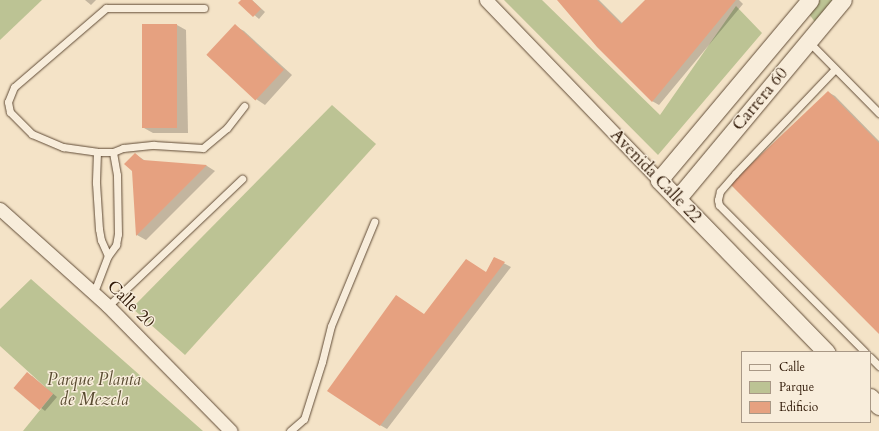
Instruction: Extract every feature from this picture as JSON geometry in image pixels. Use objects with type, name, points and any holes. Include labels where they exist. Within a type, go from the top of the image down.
[{"type":"street","name":"Avenida Calle 22","points":[[486,0],[825,351]]},
{"type":"street","name":"Carrera 60","points":[[659,180],[810,0]]},
{"type":"street","name":"Carrera 60","points":[[678,199],[843,0]]},
{"type":"street","points":[[790,24],[809,42]]},
{"type":"street","name":"Calle 20","points":[[0,209],[94,292],[231,431]]},
{"type":"street","points":[[871,398],[879,406]]},
{"type":"lane","points":[[204,8],[106,8],[14,87],[8,102],[10,112],[32,134],[62,147],[97,152],[113,152],[123,148],[154,145],[203,148],[227,128],[244,106]]},
{"type":"lane","points":[[809,42],[879,113]]},
{"type":"lane","points":[[836,70],[735,174],[720,191],[718,200],[719,205],[865,351]]},
{"type":"lane","points":[[97,152],[96,183],[99,229],[101,240],[108,256]]},
{"type":"lane","points":[[94,292],[108,256],[116,245],[118,234],[117,175],[113,152]]},
{"type":"lane","points":[[108,306],[242,178]]},
{"type":"lane","points":[[290,431],[304,418],[322,362],[331,326],[374,222]]},
{"type":"lane","points":[[871,358],[879,366]]},
{"type":"green space","points":[[0,0],[42,0],[0,40]]},
{"type":"green space","points":[[504,0],[542,0],[660,115],[736,6],[762,33],[658,155]]},
{"type":"green space","points":[[820,0],[834,0],[815,22],[809,14]]},
{"type":"green space","points":[[332,105],[376,144],[185,355],[132,308]]},
{"type":"green space","name":"Parque Planta de Mezcla","points":[[31,279],[203,431],[23,431],[53,394],[0,346],[0,309]]},
{"type":"building","points":[[241,0],[252,0],[261,9],[253,17],[238,3]]},
{"type":"building","points":[[557,0],[597,0],[621,24],[645,0],[736,0],[652,102],[597,47]]},
{"type":"building","points":[[142,24],[177,24],[177,128],[142,128]]},
{"type":"building","points":[[235,24],[284,70],[255,100],[206,55]]},
{"type":"building","points":[[828,91],[879,143],[879,334],[730,184]]},
{"type":"building","points":[[135,153],[143,160],[207,165],[136,236],[132,171],[124,164]]},
{"type":"building","points":[[494,257],[505,262],[380,426],[327,391],[396,295],[424,314],[466,259],[486,272]]},
{"type":"building","points":[[27,372],[53,394],[40,410],[14,388]]}]
